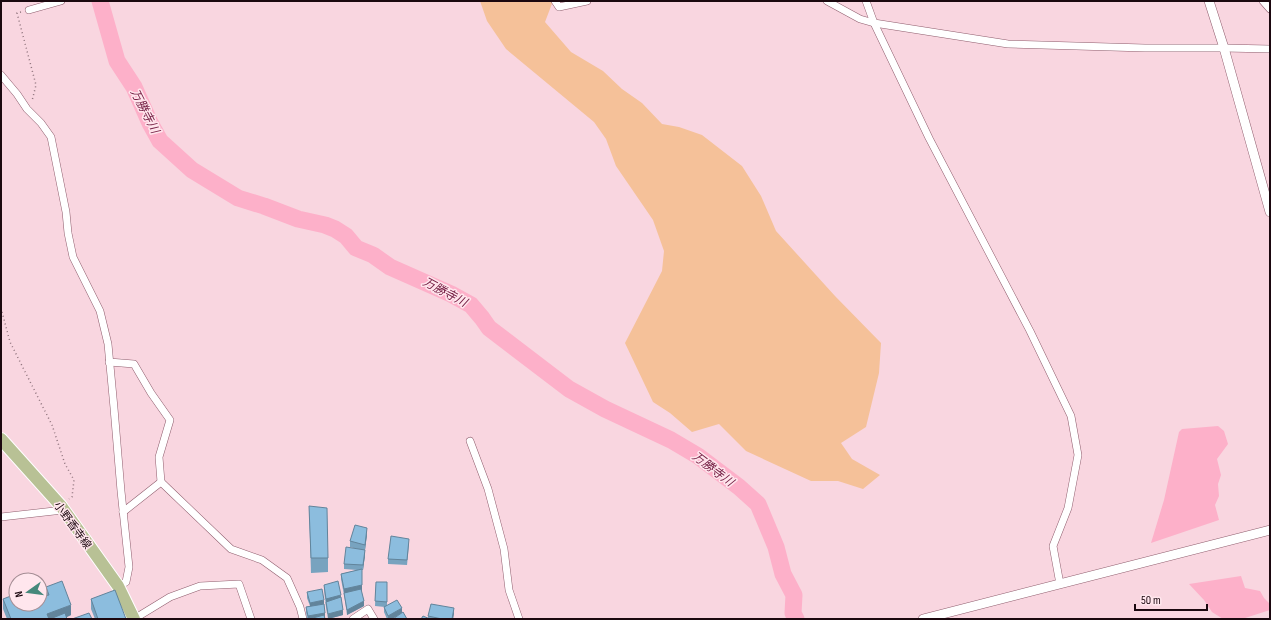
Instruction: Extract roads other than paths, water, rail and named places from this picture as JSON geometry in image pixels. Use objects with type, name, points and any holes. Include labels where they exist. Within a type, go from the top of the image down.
[{"type":"main road","name":"小野香寺線","points":[[1,439],[62,508],[118,586],[134,619]]},
{"type":"street","points":[[29,10],[61,1]]},
{"type":"street","points":[[555,1],[559,7],[587,1]]},
{"type":"street","points":[[827,1],[860,19],[874,23],[1008,44],[1145,48],[1270,49]]},
{"type":"street","points":[[866,1],[874,23],[929,138],[1030,331],[1072,416],[1078,455],[1068,508],[1052,546],[1060,584]]},
{"type":"street","points":[[1209,1],[1224,48],[1270,212]]},
{"type":"street","points":[[1263,1],[1270,9]]},
{"type":"street","points":[[1,75],[27,109],[51,136],[73,257],[100,311],[108,344],[129,567],[126,582],[118,586]]},
{"type":"street","points":[[109,362],[134,364],[151,393],[170,420],[159,457],[161,482],[231,549],[262,560],[287,578],[300,606],[303,619]]},
{"type":"street","points":[[470,442],[488,489],[503,543],[509,590],[519,619]]},
{"type":"street","points":[[123,512],[161,482]]},
{"type":"street","points":[[1,517],[62,508]]},
{"type":"street","points":[[923,619],[1270,530]]},
{"type":"street","points":[[134,619],[170,598],[200,586],[239,584],[251,619]]},
{"type":"street","points":[[353,619],[368,609],[374,619]]},
{"type":"waterway","name":"万勝寺川","points":[[100,1],[117,61],[134,87],[150,123],[160,141],[192,170],[238,198],[298,219],[325,225],[335,229],[346,236],[356,248],[373,255],[390,267],[451,294],[471,305],[489,328],[569,389],[605,409],[671,440],[698,456],[739,487],[758,504],[776,547],[783,574],[794,595],[793,613],[796,619]]}]
